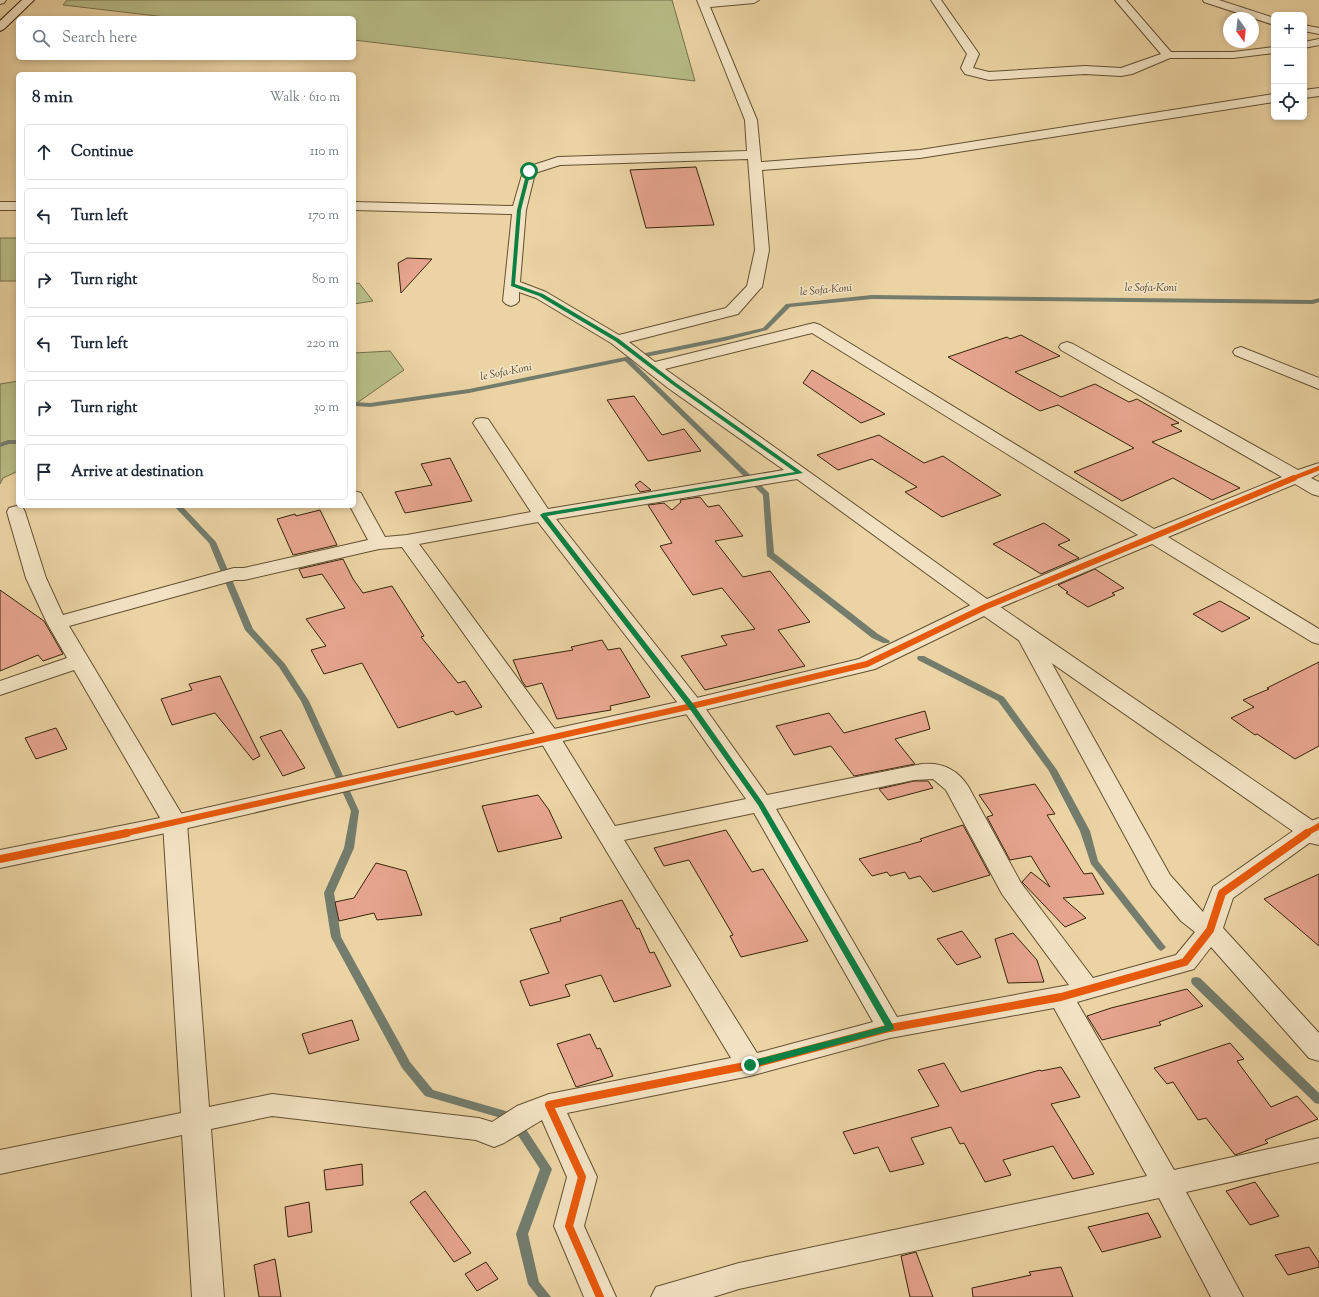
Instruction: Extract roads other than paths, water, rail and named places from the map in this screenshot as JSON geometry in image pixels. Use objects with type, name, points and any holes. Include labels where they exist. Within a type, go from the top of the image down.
[{"type":"street","points":[[0,27],[28,0]]},
{"type":"street","points":[[617,340],[732,311],[754,287],[762,250],[751,120],[703,2],[754,0]]},
{"type":"street","points":[[936,0],[973,54],[967,68],[969,71],[989,76],[1085,70],[1120,72],[1128,71],[1168,55],[1232,55],[1271,52]]},
{"type":"street","points":[[1120,0],[1168,55]]},
{"type":"street","points":[[1208,0],[1271,21]]},
{"type":"street","points":[[1307,29],[1319,31]]},
{"type":"street","points":[[1307,44],[1319,42]]},
{"type":"street","points":[[1307,94],[1319,92]]},
{"type":"street","points":[[0,1162],[272,1105],[479,1129],[494,1135],[538,1109],[750,1065],[890,1028],[1073,993],[1185,962],[1210,930],[1222,893],[1316,831],[985,607],[617,340],[541,295],[512,293],[519,210],[529,171],[552,162],[652,157],[754,161],[920,154],[1271,98]]},
{"type":"street","points":[[0,206],[16,206]]},
{"type":"street","points":[[356,206],[519,210]]},
{"type":"street","points":[[653,367],[814,328],[1319,638]]},
{"type":"street","points":[[1067,348],[1319,490]]},
{"type":"street","points":[[1241,352],[1319,384]]},
{"type":"street","points":[[482,423],[543,515],[692,706],[761,804],[890,1028]]},
{"type":"street","points":[[0,859],[175,823],[549,737],[692,706],[867,664],[985,607],[1319,468]]},
{"type":"street","points":[[57,623],[234,574],[244,574],[379,543],[407,541],[543,515],[800,473]]},
{"type":"street","points":[[356,501],[379,543]]},
{"type":"street","points":[[16,512],[36,578],[57,623],[175,823],[208,1297]]},
{"type":"street","points":[[407,541],[549,737],[750,1065]]},
{"type":"street","points":[[1026,635],[1161,880],[1190,915],[1210,930],[1319,1051]]},
{"type":"street","points":[[0,688],[80,662]]},
{"type":"street","points":[[609,835],[914,772],[931,770],[946,775],[956,786],[1011,888],[1073,993],[1167,1184],[1227,1297]]},
{"type":"street","points":[[538,1109],[582,1177],[569,1226],[600,1297]]},
{"type":"street","points":[[667,1297],[739,1276],[1319,1150]]},
{"type":"waterway","name":"le Sofa-Koni","points":[[356,404],[370,405],[469,391],[724,339],[765,329],[788,305],[872,297],[1313,302],[1319,300]]},
{"type":"waterway","points":[[627,359],[767,494],[770,554],[875,636],[886,641]]},
{"type":"waterway","name":"le Sofa-Koni","points":[[0,445],[8,442],[16,442]]},
{"type":"waterway","points":[[180,508],[212,542],[249,630],[282,666],[305,701],[355,811],[349,848],[329,893],[336,937],[406,1065],[429,1093],[512,1117],[546,1169],[522,1234],[534,1284],[545,1297]]},
{"type":"waterway","points":[[921,658],[1001,699],[1053,770],[1085,831],[1094,862],[1161,947]]},
{"type":"waterway","points":[[1196,981],[1319,1100]]}]
